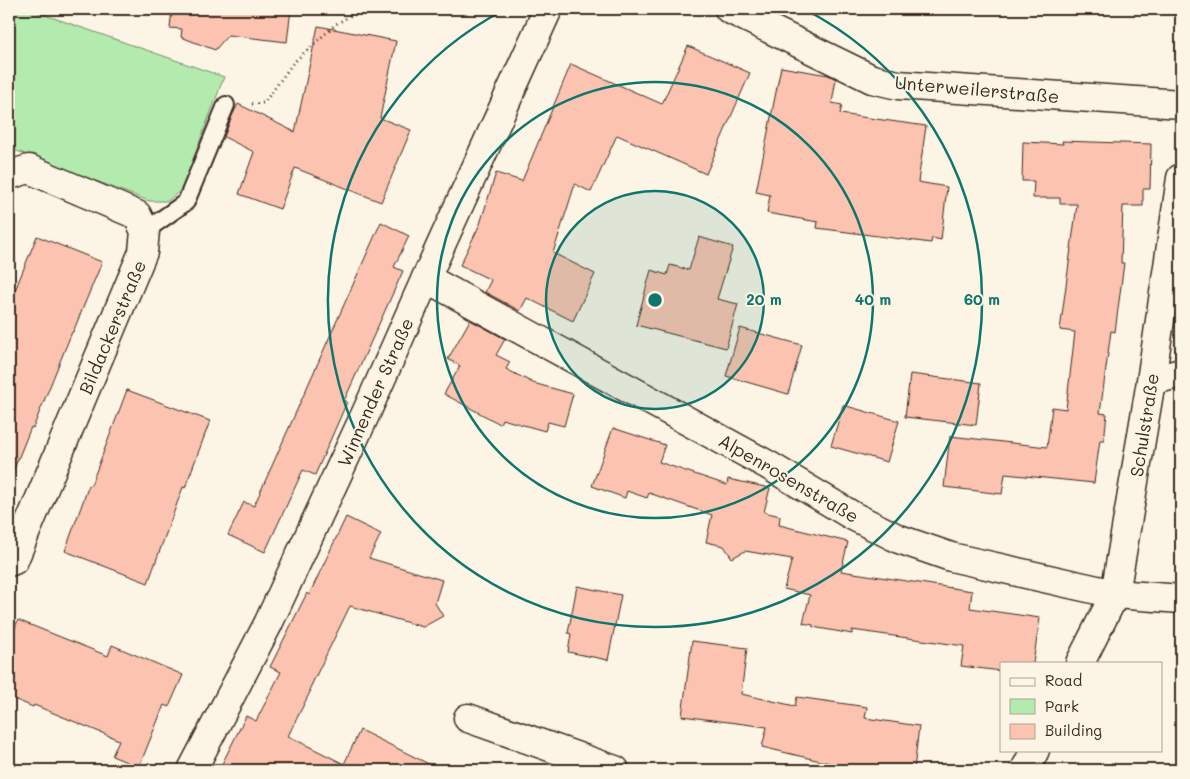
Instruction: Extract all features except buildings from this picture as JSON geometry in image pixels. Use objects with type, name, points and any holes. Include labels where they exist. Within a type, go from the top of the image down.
[{"type":"street","name":"Winnender Straße","points":[[192,770],[268,624],[366,413],[548,9]]},
{"type":"street","name":"Unterweilerstraße","points":[[729,9],[872,79],[898,85],[1181,104]]},
{"type":"street","points":[[9,174],[29,168],[137,215],[145,231]]},
{"type":"street","name":"Schulstraße","points":[[1081,662],[1116,594],[1151,381],[1181,178]]},
{"type":"street","name":"Bildackerstraße","points":[[9,562],[14,560],[143,252],[145,231]]},
{"type":"street","name":"Alpenrosenstraße","points":[[426,278],[768,465],[854,516],[899,538],[951,557],[1116,594],[1181,600]]},
{"type":"street","points":[[1151,381],[1181,373]]},
{"type":"street","points":[[468,718],[615,770]]},
{"type":"street","points":[[1024,770],[1034,752]]},
{"type":"lane","points":[[145,231],[186,202],[226,105]]},
{"type":"path","points":[[226,105],[264,103],[293,63],[336,24],[362,9]]},
{"type":"green space","points":[[14,9],[28,9],[224,77],[182,189],[168,201],[149,201],[9,148],[9,43]]}]
